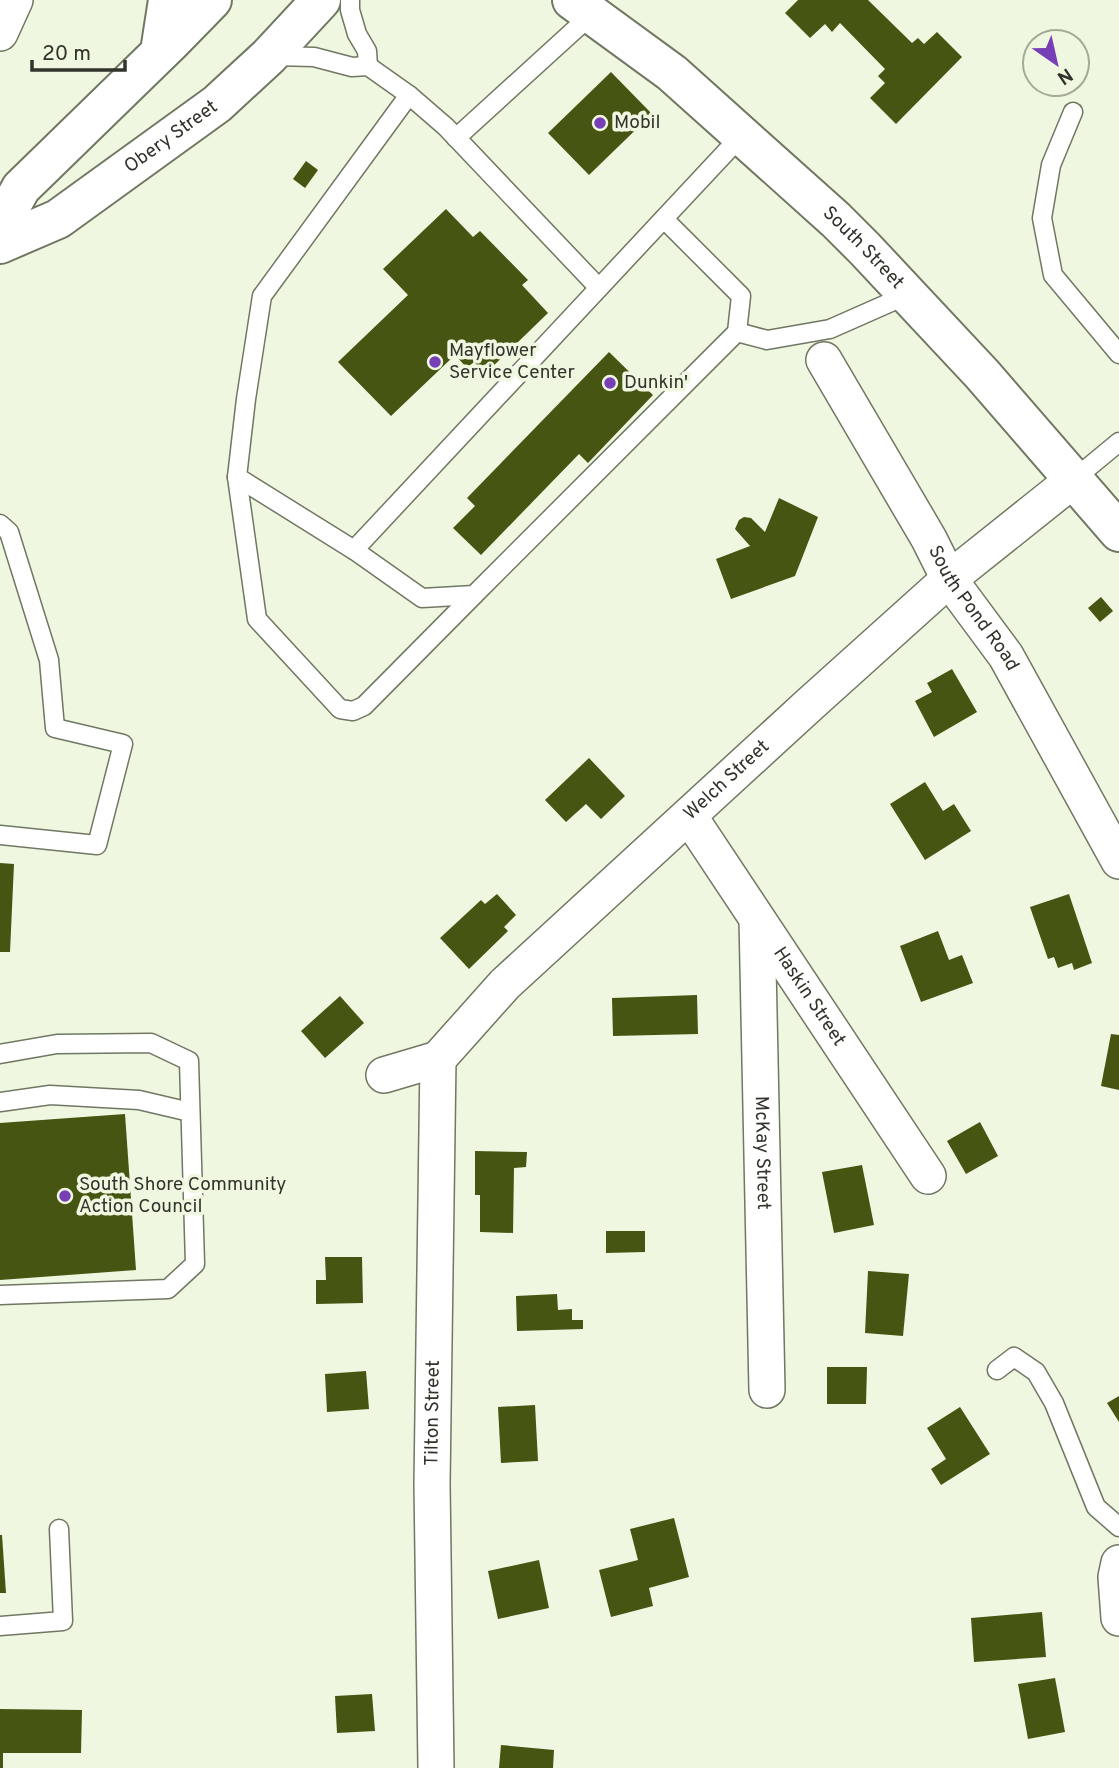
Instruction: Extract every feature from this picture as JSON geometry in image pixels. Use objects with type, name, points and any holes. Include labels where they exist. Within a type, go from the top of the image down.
[{"type":"main road","points":[[160,52],[168,0]]},
{"type":"main road","points":[[0,226],[21,188],[212,0]]},
{"type":"main road","name":"Obery Street","points":[[0,244],[58,219],[217,104],[270,56],[321,0]]},
{"type":"main road","name":"South Street","points":[[582,7],[672,73],[865,249],[982,374],[1119,532]]},
{"type":"street","points":[[0,33],[15,0]]},
{"type":"street","name":"South Pond Road","points":[[824,360],[949,579],[1006,656],[1119,861]]},
{"type":"street","name":"Welch Street","points":[[438,1059],[505,984],[808,705],[949,579],[1073,480]]},
{"type":"street","name":"Haskin Street","points":[[689,816],[928,1177]]},
{"type":"street","name":"McKay Street","points":[[757,919],[767,1390]]},
{"type":"street","points":[[384,1075],[438,1059]]},
{"type":"street","name":"Tilton Street","points":[[436,1768],[432,1484],[438,1059]]},
{"type":"street","points":[[1119,1563],[1116,1577],[1119,1618]]},
{"type":"lane","points":[[349,0],[357,33],[367,51],[368,66]]},
{"type":"lane","points":[[451,133],[582,7]]},
{"type":"lane","points":[[270,56],[314,57],[352,67],[368,66],[409,95],[451,133],[599,288]]},
{"type":"lane","points":[[409,95],[262,296],[237,477],[257,619],[340,709],[353,711],[364,706],[737,332],[741,296],[664,219]]},
{"type":"lane","points":[[1073,112],[1051,165],[1042,218],[1053,275],[1119,354]]},
{"type":"lane","points":[[355,550],[741,136]]},
{"type":"lane","points":[[737,332],[767,340],[830,329],[907,295]]},
{"type":"lane","points":[[1073,480],[1119,442]]},
{"type":"lane","points":[[237,477],[355,550],[422,598],[474,595]]},
{"type":"lane","points":[[0,524],[9,532],[49,660],[55,727],[122,744],[97,845],[0,835]]},
{"type":"lane","points":[[0,1054],[57,1044],[151,1043],[189,1060],[195,1264],[168,1289],[0,1295]]},
{"type":"lane","points":[[0,1102],[50,1095],[139,1100],[190,1112]]},
{"type":"lane","points":[[997,1370],[1014,1357],[1036,1372],[1054,1403],[1096,1507],[1119,1527]]},
{"type":"lane","points":[[0,1626],[63,1621],[59,1529]]},
{"type":"building","points":[[798,0],[868,0],[912,43],[918,38],[924,44],[937,32],[962,57],[896,124],[870,98],[885,83],[878,76],[885,69],[840,23],[832,32],[825,24],[810,38],[785,13]]},
{"type":"building","name":"Mobil","points":[[611,72],[652,114],[589,175],[548,133]]},
{"type":"building","points":[[306,161],[318,170],[305,188],[293,179]]},
{"type":"building","points":[[446,209],[473,237],[480,231],[528,280],[522,285],[548,313],[485,374],[474,362],[467,368],[455,355],[391,416],[338,362],[408,295],[383,269]]},
{"type":"building","points":[[609,352],[653,395],[588,463],[579,454],[481,555],[453,528],[475,506],[467,498]]},
{"type":"building","points":[[779,498],[818,517],[795,576],[731,599],[716,559],[750,546],[735,529],[739,520],[744,517],[751,518],[765,532]]},
{"type":"building","points":[[1101,597],[1113,611],[1100,622],[1088,608]]},
{"type":"building","points":[[952,669],[977,712],[934,737],[915,701],[932,692],[927,683]]},
{"type":"building","points":[[589,758],[625,796],[601,819],[586,804],[566,822],[545,800]]},
{"type":"building","points":[[925,782],[943,811],[954,804],[971,831],[925,860],[890,804]]},
{"type":"building","points":[[0,863],[14,864],[10,952],[0,952]]},
{"type":"building","points":[[497,894],[516,915],[504,927],[508,931],[469,969],[440,938],[481,900],[485,904]]},
{"type":"building","points":[[1069,894],[1092,963],[1074,970],[1072,963],[1058,968],[1054,957],[1048,959],[1030,907]]},
{"type":"building","points":[[938,931],[949,960],[962,955],[973,983],[921,1002],[900,946]]},
{"type":"building","points":[[697,995],[698,1034],[613,1036],[612,998]]},
{"type":"building","points":[[340,996],[364,1023],[325,1058],[301,1031]]},
{"type":"building","points":[[1111,1034],[1119,1035],[1119,1090],[1101,1086]]},
{"type":"building","name":"South Shore Community Action Council","points":[[125,1114],[136,1270],[0,1280],[0,1123]]},
{"type":"building","points":[[980,1122],[998,1156],[966,1174],[947,1141]]},
{"type":"building","points":[[475,1151],[527,1152],[526,1167],[514,1168],[513,1233],[480,1232],[480,1195],[475,1195]]},
{"type":"building","points":[[862,1165],[874,1225],[834,1233],[822,1172]]},
{"type":"building","points":[[606,1231],[645,1231],[645,1252],[606,1253]]},
{"type":"building","points":[[325,1257],[362,1257],[363,1303],[316,1304],[316,1280],[326,1280]]},
{"type":"building","points":[[868,1271],[909,1274],[903,1336],[865,1333]]},
{"type":"building","points":[[557,1294],[558,1310],[572,1309],[572,1320],[583,1320],[583,1329],[517,1331],[516,1296]]},
{"type":"building","points":[[827,1367],[867,1367],[866,1404],[827,1404]]},
{"type":"building","points":[[366,1371],[369,1409],[327,1412],[325,1374]]},
{"type":"building","points":[[1119,1396],[1119,1422],[1107,1403]]},
{"type":"building","points":[[535,1405],[538,1461],[501,1463],[498,1407]]},
{"type":"building","points":[[960,1407],[990,1454],[941,1485],[931,1469],[946,1459],[927,1428]]},
{"type":"building","points":[[674,1518],[689,1577],[649,1588],[653,1606],[611,1617],[599,1570],[638,1560],[630,1529]]},
{"type":"building","points":[[2,1535],[6,1593],[0,1593]]},
{"type":"building","points":[[539,1560],[549,1608],[498,1619],[488,1571]]},
{"type":"building","points":[[1042,1612],[1046,1657],[974,1662],[971,1618]]},
{"type":"building","points":[[1055,1678],[1065,1732],[1028,1739],[1018,1684]]},
{"type":"building","points":[[372,1694],[375,1731],[337,1733],[335,1696]]},
{"type":"building","points":[[0,1709],[82,1710],[81,1753],[3,1753],[3,1768],[0,1768]]},
{"type":"building","points":[[501,1745],[554,1750],[553,1768],[499,1768]]},
{"type":"place","name":"Mobil","points":[[600,123]]},
{"type":"place","name":"Mayflower Service Center","points":[[435,362]]},
{"type":"place","name":"Dunkin'","points":[[610,383]]},
{"type":"place","name":"South Shore Community Action Council","points":[[65,1196]]}]
